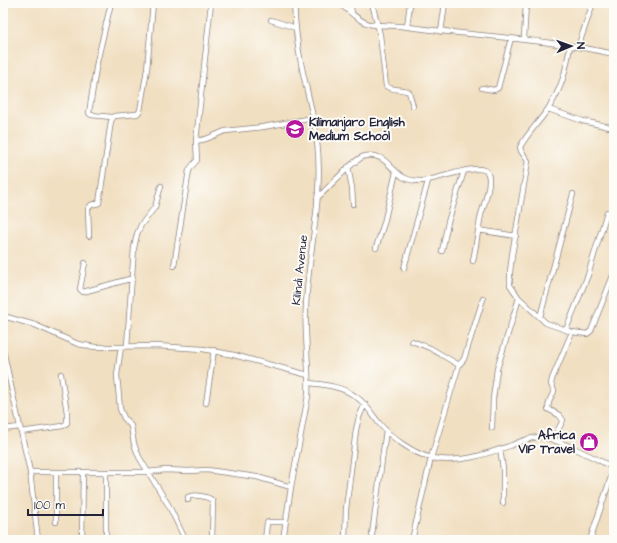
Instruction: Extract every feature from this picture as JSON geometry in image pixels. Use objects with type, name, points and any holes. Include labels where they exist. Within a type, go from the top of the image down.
[{"type":"street","points":[[111,3],[97,62],[89,113],[91,115],[112,117],[137,114],[140,111],[147,69],[153,3]]},
{"type":"street","points":[[174,266],[189,170],[197,160],[196,141],[211,3]]},
{"type":"street","name":"Kilindi Avenue","points":[[283,540],[309,383],[306,308],[308,275],[317,198],[318,161],[317,141],[313,118],[301,64],[294,3]]},
{"type":"street","points":[[339,3],[360,20],[368,24],[524,39],[614,54]]},
{"type":"street","points":[[350,3],[352,13]]},
{"type":"street","points":[[372,3],[380,35],[386,86],[388,88],[409,92],[413,106]]},
{"type":"street","points":[[407,27],[410,3]]},
{"type":"street","points":[[441,32],[445,3]]},
{"type":"street","points":[[524,39],[526,3]]},
{"type":"street","points":[[578,47],[593,3]]},
{"type":"street","points":[[272,20],[296,28]]},
{"type":"street","points":[[482,88],[494,90],[498,88],[511,38]]},
{"type":"street","points":[[570,46],[564,78],[548,109],[520,147],[528,161],[509,279],[510,285],[519,298],[546,323],[569,331],[587,334],[590,331],[614,273]]},
{"type":"street","points":[[548,109],[583,121],[614,128]]},
{"type":"street","points":[[89,236],[88,209],[91,205],[98,204],[112,117]]},
{"type":"street","points":[[196,141],[206,139],[225,131],[263,127],[313,118]]},
{"type":"street","points":[[317,198],[348,167],[364,156],[383,159],[396,172],[403,177],[412,180],[428,181],[464,171],[481,169],[486,171],[488,175],[488,189],[478,230],[473,261]]},
{"type":"street","points":[[348,167],[353,204]]},
{"type":"street","points":[[442,251],[448,222],[464,171]]},
{"type":"street","points":[[376,248],[386,217],[396,172]]},
{"type":"street","points":[[404,268],[428,181]]},
{"type":"street","points":[[127,346],[134,248],[137,234],[141,225],[154,207],[161,186]]},
{"type":"street","points":[[540,317],[572,194]]},
{"type":"street","points":[[553,440],[563,420],[559,415],[548,409],[549,402],[554,391],[551,384],[552,379],[588,275],[607,212]]},
{"type":"street","points":[[478,230],[516,236]]},
{"type":"street","points":[[86,263],[80,289],[83,292],[132,278]]},
{"type":"street","points":[[492,428],[493,399],[497,369],[519,298]]},
{"type":"street","points":[[412,540],[431,458],[459,365],[464,359],[483,299]]},
{"type":"street","points":[[3,316],[35,325],[78,344],[121,347],[175,347],[214,350],[308,375]]},
{"type":"street","points":[[412,341],[430,348],[459,365]]},
{"type":"street","points":[[121,347],[117,375],[119,405],[124,418],[131,426],[134,444],[147,472],[169,506],[184,537]]},
{"type":"street","points":[[3,350],[30,472],[38,540]]},
{"type":"street","points":[[206,403],[214,350]]},
{"type":"street","points":[[3,429],[21,430],[63,426],[66,423],[67,413],[61,374]]},
{"type":"street","points":[[309,383],[335,386],[347,391],[365,404],[386,430],[405,446],[431,458],[448,460],[467,459],[488,454],[531,438],[542,437],[553,440],[614,468],[591,540]]},
{"type":"street","points":[[345,540],[347,502],[356,430],[359,417],[365,404]]},
{"type":"street","points":[[372,535],[386,430]]},
{"type":"street","points":[[500,449],[503,469],[503,503]]},
{"type":"street","points":[[30,472],[147,472],[166,470],[207,470],[257,477],[291,487]]},
{"type":"street","points":[[56,472],[56,522]]},
{"type":"street","points":[[82,540],[83,472]]},
{"type":"street","points":[[106,472],[106,540]]},
{"type":"street","points":[[188,500],[188,497],[192,495],[210,498],[213,501],[212,540]]},
{"type":"street","points":[[265,540],[268,522],[285,522]]},
{"type":"place","name":"Kilimanjaro English Medium School","points":[[295,129]]},
{"type":"place","name":"Africa VIP Travel","points":[[589,442]]}]
